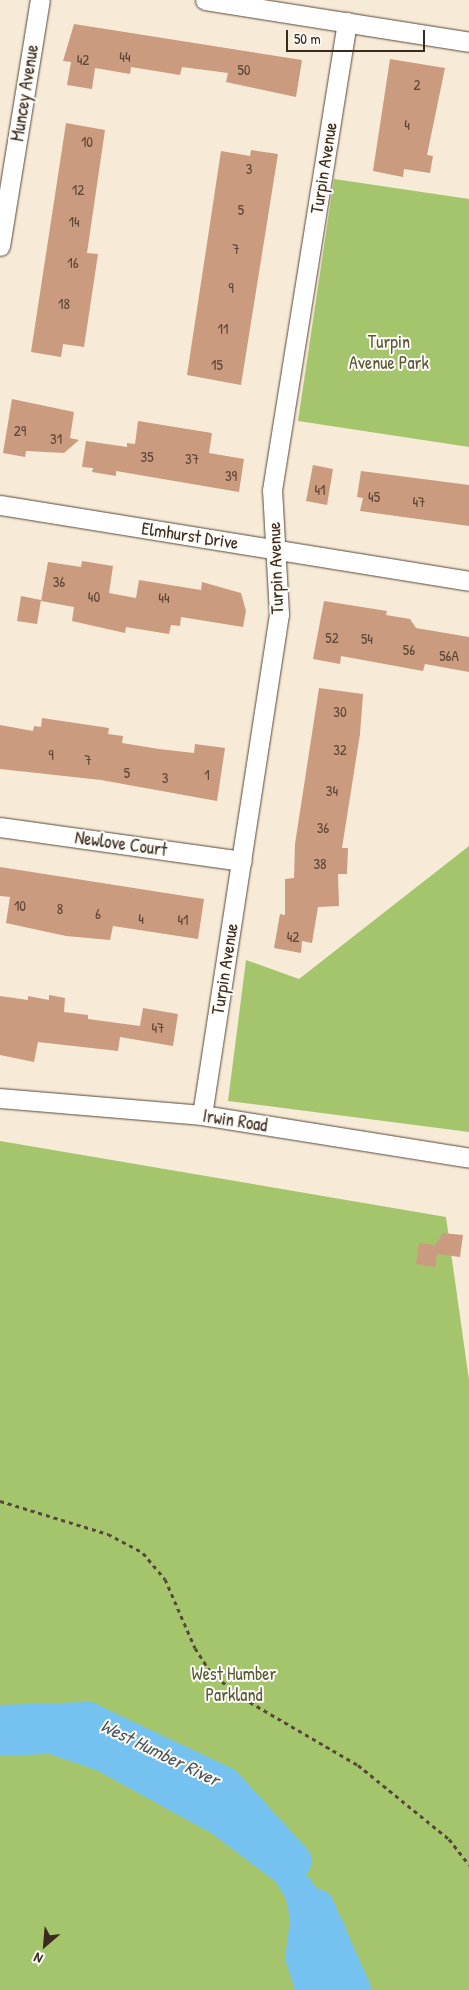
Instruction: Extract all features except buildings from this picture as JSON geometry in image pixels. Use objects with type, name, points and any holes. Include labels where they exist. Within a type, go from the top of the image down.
[{"type":"street","name":"Muncey Avenue","points":[[0,246],[40,0]]},
{"type":"street","points":[[205,0],[469,42]]},
{"type":"street","name":"Turpin Avenue","points":[[202,1115],[279,614],[272,490],[347,22]]},
{"type":"street","name":"Elmhurst Drive","points":[[0,505],[469,581]]},
{"type":"street","name":"Newlove Court","points":[[0,827],[242,861]]},
{"type":"street","name":"Irwin Road","points":[[0,1098],[202,1115],[469,1158]]},
{"type":"path","points":[[0,1501],[108,1534],[142,1553],[165,1579],[210,1671],[236,1694],[358,1765],[449,1839],[469,1865]]},
{"type":"green space","name":"Turpin Avenue Park","points":[[334,179],[469,199],[469,447],[298,421]]},
{"type":"green space","points":[[469,846],[469,1132],[228,1101],[246,960],[299,979]]},
{"type":"green space","name":"West Humber Parkland","points":[[0,1141],[446,1217],[469,1380],[469,1990],[0,1990]]},
{"type":"water","points":[[0,1715],[103,1729],[195,1776],[276,1836],[346,1925],[333,1953],[352,1990],[295,1990],[285,1959],[290,1920],[286,1899],[276,1882],[211,1833],[96,1770],[49,1754],[0,1756]]},
{"type":"waterway","name":"West Humber River","points":[[0,1722],[88,1719],[225,1784],[295,1861]]},
{"type":"waterway","name":"West Humber River","points":[[317,1906],[354,1990]]}]
